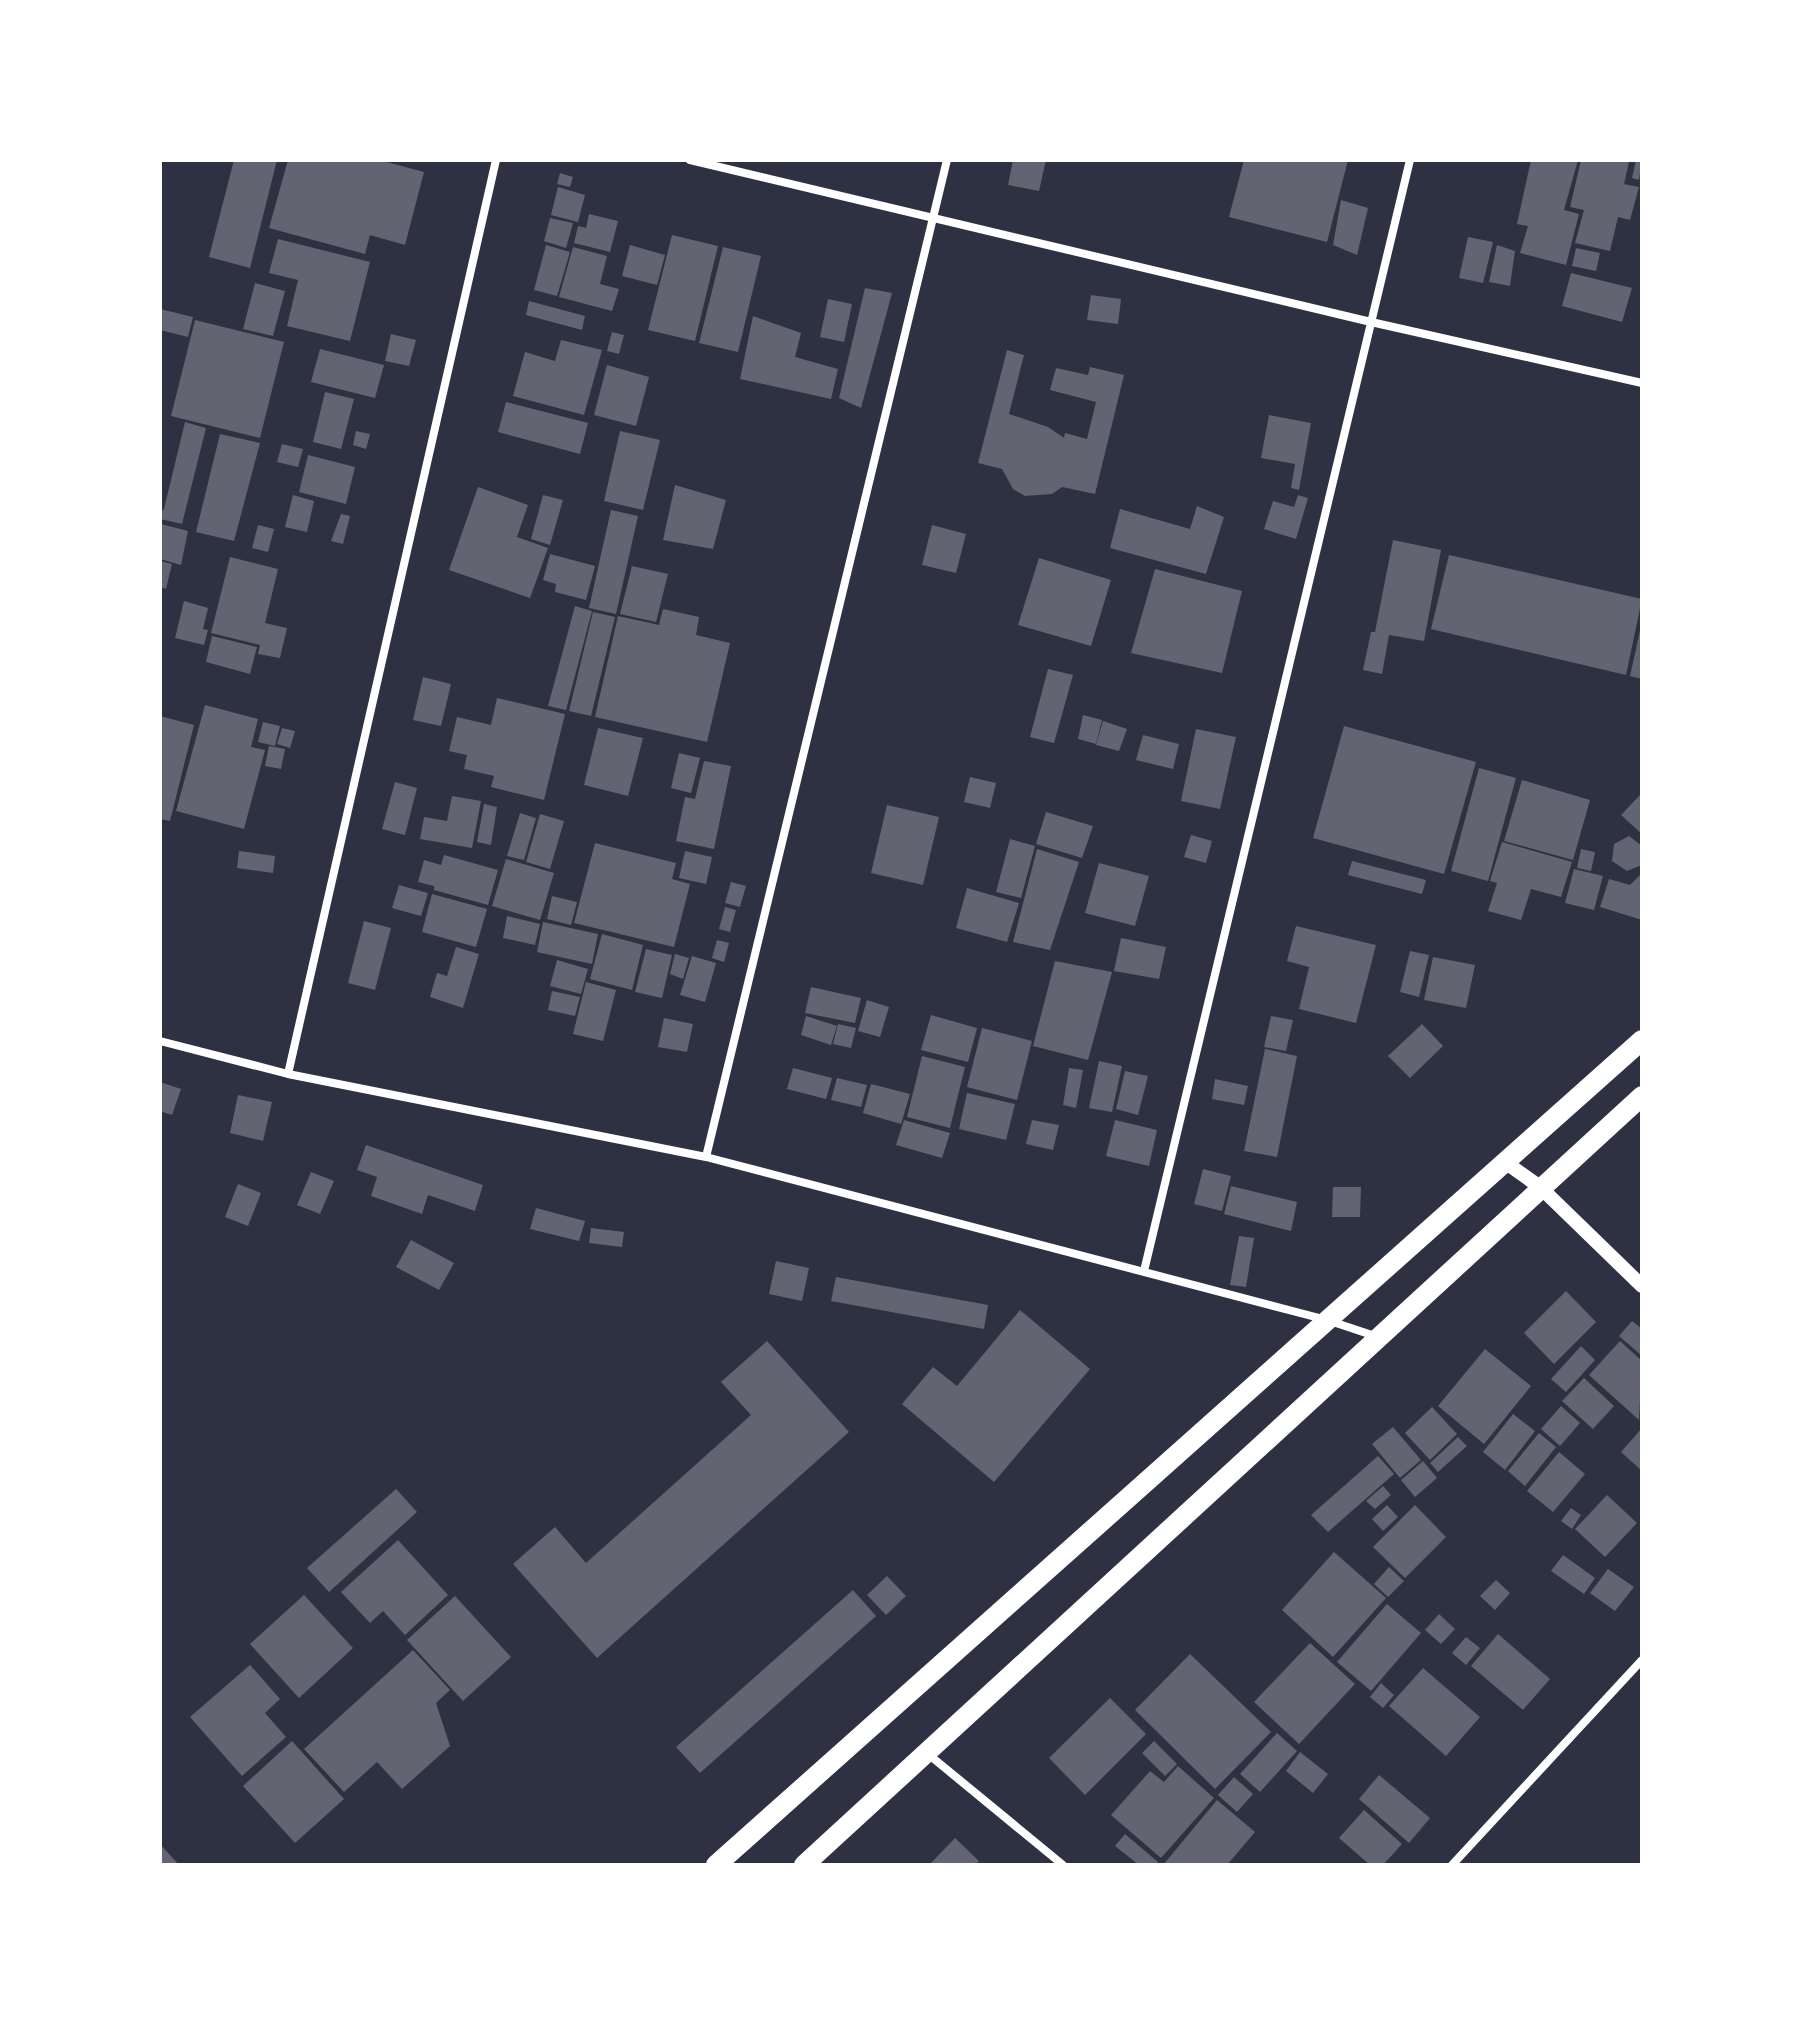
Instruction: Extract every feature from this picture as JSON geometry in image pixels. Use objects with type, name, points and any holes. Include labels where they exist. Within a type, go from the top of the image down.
[{"type":"main road","points":[[716,1865],[1642,1040]]},
{"type":"main road","points":[[804,1865],[1642,1096]]},
{"type":"street","points":[[288,1074],[496,160]]},
{"type":"street","points":[[690,160],[1371,322],[1642,383]]},
{"type":"street","points":[[706,1157],[947,160]]},
{"type":"street","points":[[1144,1271],[1410,160]]},
{"type":"street","points":[[160,1041],[288,1074],[706,1157],[1327,1320],[1378,1337]]},
{"type":"street","points":[[1505,1162],[1540,1187],[1642,1286]]},
{"type":"street","points":[[1452,1865],[1642,1660]]},
{"type":"street","points":[[928,1754],[1063,1865]]},
{"type":"building","points":[[234,160],[277,160],[250,268],[209,257]]},
{"type":"building","points":[[288,160],[379,160],[424,172],[405,245],[370,235],[365,254],[269,228]]},
{"type":"building","points":[[1013,160],[1046,160],[1039,191],[1008,185]]},
{"type":"building","points":[[1244,160],[1348,160],[1327,242],[1229,217]]},
{"type":"building","points":[[1531,160],[1578,160],[1564,210],[1579,214],[1566,265],[1520,253],[1528,226],[1517,224]]},
{"type":"building","points":[[1581,160],[1629,162],[1624,184],[1639,187],[1630,220],[1618,217],[1610,251],[1575,243],[1584,210],[1570,207]]},
{"type":"building","points":[[1636,160],[1642,160],[1639,180],[1632,178]]},
{"type":"building","points":[[560,173],[573,177],[570,187],[557,184]]},
{"type":"building","points":[[558,187],[585,195],[578,222],[551,215]]},
{"type":"building","points":[[1341,200],[1368,208],[1357,255],[1333,245]]},
{"type":"building","points":[[589,214],[618,221],[610,252],[574,243],[578,226],[586,228]]},
{"type":"building","points":[[550,218],[573,223],[566,248],[544,241]]},
{"type":"building","points":[[672,235],[718,246],[695,341],[648,330]]},
{"type":"building","points":[[1468,237],[1493,242],[1483,283],[1459,278]]},
{"type":"building","points":[[278,239],[370,262],[350,341],[287,326],[298,280],[269,273]]},
{"type":"building","points":[[546,245],[570,252],[557,296],[534,290]]},
{"type":"building","points":[[630,245],[665,255],[657,285],[622,276]]},
{"type":"building","points":[[1497,245],[1515,251],[1510,286],[1489,282]]},
{"type":"building","points":[[573,247],[607,256],[600,284],[619,289],[612,311],[559,297]]},
{"type":"building","points":[[723,247],[761,256],[738,352],[699,343]]},
{"type":"building","points":[[1576,248],[1600,253],[1596,271],[1572,266]]},
{"type":"building","points":[[1571,273],[1632,288],[1622,322],[1562,306]]},
{"type":"building","points":[[255,283],[285,291],[273,336],[243,329]]},
{"type":"building","points":[[865,288],[892,293],[861,408],[839,398]]},
{"type":"building","points":[[1091,295],[1121,299],[1118,324],[1087,320]]},
{"type":"building","points":[[828,299],[852,304],[844,342],[820,337]]},
{"type":"building","points":[[529,301],[585,316],[582,330],[526,315]]},
{"type":"building","points":[[160,309],[193,317],[188,337],[160,330]]},
{"type":"building","points":[[753,316],[801,333],[795,357],[838,369],[831,399],[740,379]]},
{"type":"building","points":[[195,320],[284,342],[260,438],[171,416]]},
{"type":"building","points":[[612,332],[624,335],[619,354],[607,351]]},
{"type":"building","points":[[391,334],[416,340],[409,366],[385,361]]},
{"type":"building","points":[[561,340],[602,350],[584,415],[513,396],[525,352],[555,361]]},
{"type":"building","points":[[320,349],[384,365],[375,398],[311,382]]},
{"type":"building","points":[[1007,350],[1024,355],[1009,414],[1048,427],[1064,438],[1065,433],[1087,439],[1096,402],[1050,390],[1056,368],[1088,375],[1090,367],[1124,375],[1095,494],[1062,487],[1052,494],[1025,496],[1013,489],[1002,469],[978,463]]},
{"type":"building","points":[[607,365],[649,377],[636,426],[594,415]]},
{"type":"building","points":[[325,392],[354,399],[341,449],[313,442]]},
{"type":"building","points":[[506,402],[588,423],[580,454],[498,432]]},
{"type":"building","points":[[1269,415],[1311,423],[1299,490],[1291,488],[1295,464],[1261,458]]},
{"type":"building","points":[[185,422],[206,428],[182,524],[160,519],[160,512],[164,509]]},
{"type":"building","points":[[356,431],[370,434],[366,449],[353,445]]},
{"type":"building","points":[[620,431],[660,440],[643,510],[604,501]]},
{"type":"building","points":[[220,434],[260,443],[234,541],[196,532]]},
{"type":"building","points":[[282,444],[303,449],[298,467],[277,462]]},
{"type":"building","points":[[308,455],[355,467],[346,504],[299,492]]},
{"type":"building","points":[[675,485],[726,500],[713,549],[663,540]]},
{"type":"building","points":[[478,487],[528,505],[517,537],[548,548],[530,598],[449,570]]},
{"type":"building","points":[[293,495],[314,501],[307,532],[285,527]]},
{"type":"building","points":[[543,495],[563,500],[550,545],[531,539]]},
{"type":"building","points":[[1298,495],[1308,498],[1296,539],[1264,529],[1273,501],[1294,507]]},
{"type":"building","points":[[1197,506],[1224,517],[1206,574],[1110,548],[1120,509],[1190,529]]},
{"type":"building","points":[[611,510],[638,516],[616,614],[589,608]]},
{"type":"building","points":[[341,514],[350,516],[343,544],[331,541]]},
{"type":"building","points":[[161,524],[188,531],[181,565],[160,559]]},
{"type":"building","points":[[258,525],[274,529],[268,552],[252,548]]},
{"type":"building","points":[[932,525],[966,534],[956,573],[922,565]]},
{"type":"building","points":[[1393,540],[1441,550],[1424,641],[1389,635],[1382,674],[1363,670],[1371,632],[1375,632]]},
{"type":"building","points":[[550,554],[595,566],[586,600],[555,592],[556,584],[543,580]]},
{"type":"building","points":[[1449,555],[1642,599],[1626,675],[1431,629]]},
{"type":"building","points":[[230,557],[278,569],[265,623],[287,628],[280,658],[258,654],[260,645],[211,633]]},
{"type":"building","points":[[1039,558],[1111,580],[1091,646],[1018,625]]},
{"type":"building","points":[[160,561],[172,564],[166,589],[160,587]]},
{"type":"building","points":[[632,566],[668,574],[656,622],[620,614]]},
{"type":"building","points":[[1155,569],[1242,591],[1222,673],[1131,653]]},
{"type":"building","points":[[184,601],[208,608],[203,629],[208,630],[204,645],[175,638]]},
{"type":"building","points":[[575,606],[592,611],[566,710],[548,706]]},
{"type":"building","points":[[663,609],[699,617],[696,635],[730,643],[707,742],[595,717],[618,616],[659,625]]},
{"type":"building","points":[[593,612],[615,617],[591,716],[569,711]]},
{"type":"building","points":[[1642,626],[1642,679],[1630,676]]},
{"type":"building","points":[[212,636],[257,647],[250,674],[206,662]]},
{"type":"building","points":[[1048,669],[1073,675],[1054,743],[1030,737]]},
{"type":"building","points":[[423,677],[451,684],[441,726],[413,720]]},
{"type":"building","points":[[497,698],[565,714],[544,800],[491,787],[494,776],[464,769],[467,755],[449,751],[457,717],[491,725]]},
{"type":"building","points":[[205,705],[258,719],[251,747],[265,750],[244,829],[176,811]]},
{"type":"building","points":[[1083,715],[1102,720],[1096,744],[1078,739]]},
{"type":"building","points":[[160,716],[194,725],[170,821],[160,819]]},
{"type":"building","points":[[1103,721],[1127,729],[1119,751],[1096,745]]},
{"type":"building","points":[[263,722],[280,726],[275,746],[258,742]]},
{"type":"building","points":[[1344,726],[1476,762],[1444,874],[1313,838]]},
{"type":"building","points":[[282,728],[295,731],[290,748],[277,744]]},
{"type":"building","points":[[598,728],[643,738],[628,796],[584,785]]},
{"type":"building","points":[[1196,729],[1236,737],[1220,809],[1181,801]]},
{"type":"building","points":[[1143,735],[1179,744],[1173,769],[1136,760]]},
{"type":"building","points":[[269,746],[285,749],[281,769],[265,766]]},
{"type":"building","points":[[679,753],[700,758],[691,793],[671,788]]},
{"type":"building","points":[[704,761],[731,766],[714,849],[676,841],[685,797],[695,799]]},
{"type":"building","points":[[1479,768],[1516,778],[1488,881],[1451,871]]},
{"type":"building","points":[[970,777],[996,783],[990,808],[964,802]]},
{"type":"building","points":[[1522,780],[1590,800],[1573,860],[1504,841]]},
{"type":"building","points":[[395,782],[417,788],[405,835],[382,829]]},
{"type":"building","points":[[1642,793],[1642,834],[1621,815]]},
{"type":"building","points":[[452,796],[481,801],[472,848],[420,839],[424,817],[447,821]]},
{"type":"building","points":[[484,804],[497,807],[491,845],[477,842]]},
{"type":"building","points":[[887,805],[939,817],[923,885],[871,873]]},
{"type":"building","points":[[1046,812],[1093,826],[1082,858],[1036,844]]},
{"type":"building","points":[[520,813],[536,818],[524,860],[507,856]]},
{"type":"building","points":[[540,814],[564,821],[550,869],[526,862]]},
{"type":"building","points":[[1191,835],[1212,841],[1206,863],[1184,857]]},
{"type":"building","points":[[1629,836],[1642,846],[1642,865],[1627,871],[1612,861],[1614,844]]},
{"type":"building","points":[[1010,839],[1035,846],[1021,898],[996,892]]},
{"type":"building","points":[[1502,842],[1572,862],[1561,897],[1531,889],[1521,920],[1488,911],[1497,883],[1490,881]]},
{"type":"building","points":[[595,843],[676,863],[672,879],[690,884],[674,947],[574,923]]},
{"type":"building","points":[[1037,849],[1079,862],[1050,950],[1013,942]]},
{"type":"building","points":[[1581,849],[1595,852],[1591,871],[1577,868]]},
{"type":"building","points":[[239,851],[275,856],[273,873],[237,868]]},
{"type":"building","points":[[685,851],[712,857],[706,884],[679,878]]},
{"type":"building","points":[[444,855],[498,870],[488,905],[434,890],[434,886],[418,882],[424,860],[441,865]]},
{"type":"building","points":[[506,859],[554,873],[540,920],[492,906]]},
{"type":"building","points":[[1352,861],[1426,880],[1422,894],[1348,875]]},
{"type":"building","points":[[1099,863],[1149,876],[1135,926],[1085,913]]},
{"type":"building","points":[[1574,869],[1603,876],[1594,910],[1565,903]]},
{"type":"building","points":[[1642,873],[1642,920],[1600,907],[1609,879],[1630,885]]},
{"type":"building","points":[[731,882],[746,886],[740,907],[725,903]]},
{"type":"building","points":[[399,885],[428,893],[421,916],[392,908]]},
{"type":"building","points":[[967,888],[1019,903],[1007,942],[956,928]]},
{"type":"building","points":[[432,894],[487,909],[476,947],[422,932]]},
{"type":"building","points":[[552,896],[577,902],[571,925],[547,919]]},
{"type":"building","points":[[725,907],[736,910],[730,932],[719,929]]},
{"type":"building","points":[[507,916],[540,924],[535,945],[503,938]]},
{"type":"building","points":[[364,921],[391,928],[375,990],[348,983]]},
{"type":"building","points":[[543,922],[598,934],[592,964],[537,952]]},
{"type":"building","points":[[1296,926],[1376,945],[1356,1023],[1299,1009],[1309,967],[1287,961]]},
{"type":"building","points":[[602,934],[643,945],[632,990],[590,979]]},
{"type":"building","points":[[1121,938],[1166,947],[1159,979],[1114,971]]},
{"type":"building","points":[[717,940],[729,943],[724,962],[712,958]]},
{"type":"building","points":[[456,947],[479,954],[463,1008],[430,997],[437,973],[447,976]]},
{"type":"building","points":[[646,949],[672,955],[662,998],[635,992]]},
{"type":"building","points":[[1410,951],[1429,955],[1419,997],[1400,992]]},
{"type":"building","points":[[675,954],[689,958],[683,979],[670,974]]},
{"type":"building","points":[[692,956],[716,963],[705,1002],[680,995]]},
{"type":"building","points":[[1433,957],[1475,965],[1466,1008],[1424,1000]]},
{"type":"building","points":[[557,960],[588,969],[581,994],[550,986]]},
{"type":"building","points":[[1055,961],[1112,972],[1088,1060],[1033,1046]]},
{"type":"building","points":[[586,982],[616,990],[603,1041],[573,1034]]},
{"type":"building","points":[[811,987],[861,998],[855,1023],[805,1013]]},
{"type":"building","points":[[552,991],[580,997],[575,1016],[548,1010]]},
{"type":"building","points":[[867,1000],[889,1007],[880,1037],[858,1031]]},
{"type":"building","points":[[931,1015],[977,1028],[968,1062],[921,1050]]},
{"type":"building","points":[[806,1016],[837,1026],[831,1045],[801,1035]]},
{"type":"building","points":[[1271,1016],[1293,1020],[1286,1051],[1264,1047]]},
{"type":"building","points":[[664,1018],[693,1024],[687,1052],[658,1047]]},
{"type":"building","points":[[838,1024],[856,1028],[851,1048],[833,1044]]},
{"type":"building","points":[[1422,1024],[1443,1046],[1410,1078],[1388,1056]]},
{"type":"building","points":[[982,1028],[1032,1041],[1017,1100],[967,1087]]},
{"type":"building","points":[[1265,1049],[1297,1056],[1277,1157],[1244,1151]]},
{"type":"building","points":[[922,1056],[965,1067],[950,1128],[907,1117]]},
{"type":"building","points":[[1099,1061],[1122,1066],[1112,1112],[1089,1108]]},
{"type":"building","points":[[793,1068],[832,1078],[826,1099],[787,1089]]},
{"type":"building","points":[[1069,1068],[1083,1070],[1076,1108],[1063,1105]]},
{"type":"building","points":[[1125,1071],[1148,1076],[1138,1115],[1116,1109]]},
{"type":"building","points":[[837,1078],[867,1085],[861,1107],[831,1100]]},
{"type":"building","points":[[1215,1079],[1248,1086],[1244,1105],[1212,1099]]},
{"type":"building","points":[[160,1082],[181,1089],[172,1115],[160,1111]]},
{"type":"building","points":[[871,1084],[910,1094],[901,1124],[863,1113]]},
{"type":"building","points":[[967,1093],[1015,1104],[1006,1140],[959,1129]]},
{"type":"building","points":[[238,1095],[272,1102],[263,1141],[230,1133]]},
{"type":"building","points":[[904,1120],[950,1133],[942,1158],[896,1145]]},
{"type":"building","points":[[1032,1120],[1059,1125],[1053,1150],[1026,1144]]},
{"type":"building","points":[[1115,1120],[1157,1130],[1149,1166],[1106,1156]]},
{"type":"building","points":[[366,1145],[483,1185],[475,1211],[428,1195],[422,1214],[371,1196],[377,1177],[357,1170]]},
{"type":"building","points":[[1203,1169],[1231,1176],[1222,1211],[1194,1204]]},
{"type":"building","points":[[311,1172],[334,1181],[320,1214],[297,1205]]},
{"type":"building","points":[[238,1184],[261,1193],[248,1226],[225,1217]]},
{"type":"building","points":[[1231,1186],[1297,1202],[1291,1231],[1224,1214]]},
{"type":"building","points":[[1333,1187],[1361,1187],[1360,1217],[1332,1217]]},
{"type":"building","points":[[536,1208],[585,1221],[579,1241],[530,1229]]},
{"type":"building","points":[[591,1228],[624,1232],[622,1247],[589,1243]]},
{"type":"building","points":[[1239,1236],[1254,1238],[1246,1287],[1230,1285]]},
{"type":"building","points":[[411,1240],[454,1263],[439,1290],[396,1267]]},
{"type":"building","points":[[776,1261],[809,1268],[802,1301],[769,1294]]},
{"type":"building","points":[[836,1277],[988,1305],[984,1329],[831,1301]]},
{"type":"building","points":[[1566,1291],[1596,1322],[1554,1364],[1524,1333]]},
{"type":"building","points":[[1020,1310],[1090,1369],[994,1482],[902,1404],[933,1367],[957,1386]]},
{"type":"building","points":[[1632,1321],[1642,1329],[1642,1356],[1619,1336]]},
{"type":"building","points":[[767,1341],[849,1432],[597,1658],[513,1564],[555,1527],[586,1563],[751,1415],[721,1382]]},
{"type":"building","points":[[1620,1341],[1642,1361],[1639,1420],[1589,1375]]},
{"type":"building","points":[[1581,1346],[1595,1360],[1566,1392],[1551,1379]]},
{"type":"building","points":[[1485,1349],[1531,1386],[1484,1444],[1438,1406]]},
{"type":"building","points":[[1584,1378],[1614,1406],[1593,1429],[1562,1401]]},
{"type":"building","points":[[1561,1406],[1580,1423],[1560,1446],[1541,1429]]},
{"type":"building","points":[[1432,1407],[1457,1434],[1430,1460],[1405,1433]]},
{"type":"building","points":[[1513,1414],[1535,1431],[1505,1470],[1483,1452]]},
{"type":"building","points":[[1393,1427],[1421,1460],[1400,1478],[1372,1444]]},
{"type":"building","points":[[1642,1428],[1642,1471],[1621,1452]]},
{"type":"building","points":[[1539,1433],[1556,1447],[1525,1486],[1508,1471]]},
{"type":"building","points":[[1458,1437],[1467,1446],[1438,1472],[1430,1463]]},
{"type":"building","points":[[1559,1452],[1585,1474],[1553,1512],[1527,1491]]},
{"type":"building","points":[[1378,1456],[1394,1474],[1328,1532],[1311,1515]]},
{"type":"building","points":[[1423,1461],[1437,1478],[1415,1497],[1401,1480]]},
{"type":"building","points":[[1383,1486],[1391,1495],[1375,1509],[1366,1501]]},
{"type":"building","points":[[396,1489],[417,1512],[329,1592],[307,1568]]},
{"type":"building","points":[[1607,1495],[1637,1523],[1605,1557],[1575,1529]]},
{"type":"building","points":[[1387,1505],[1398,1517],[1383,1531],[1372,1519]]},
{"type":"building","points":[[1415,1505],[1446,1537],[1405,1578],[1373,1547]]},
{"type":"building","points":[[1571,1508],[1581,1515],[1572,1529],[1561,1521]]},
{"type":"building","points":[[398,1540],[448,1595],[405,1635],[383,1611],[370,1623],[341,1592]]},
{"type":"building","points":[[1334,1552],[1386,1598],[1333,1657],[1282,1610]]},
{"type":"building","points":[[1563,1555],[1595,1578],[1584,1594],[1551,1571]]},
{"type":"building","points":[[1389,1567],[1404,1581],[1388,1597],[1374,1584]]},
{"type":"building","points":[[1608,1569],[1634,1587],[1615,1611],[1590,1593]]},
{"type":"building","points":[[887,1576],[906,1596],[886,1615],[867,1595]]},
{"type":"building","points":[[1496,1580],[1510,1593],[1495,1610],[1480,1596]]},
{"type":"building","points":[[853,1590],[876,1616],[700,1773],[676,1747]]},
{"type":"building","points":[[304,1595],[353,1648],[299,1698],[250,1644]]},
{"type":"building","points":[[455,1596],[511,1657],[463,1701],[407,1640]]},
{"type":"building","points":[[1387,1604],[1421,1633],[1371,1691],[1337,1662]]},
{"type":"building","points":[[1439,1614],[1455,1629],[1441,1644],[1425,1630]]},
{"type":"building","points":[[1498,1634],[1550,1679],[1523,1710],[1471,1666]]},
{"type":"building","points":[[1466,1637],[1480,1648],[1466,1665],[1452,1653]]},
{"type":"building","points":[[1310,1643],[1355,1684],[1299,1744],[1254,1702]]},
{"type":"building","points":[[413,1650],[450,1690],[436,1703],[450,1746],[402,1789],[377,1762],[344,1792],[304,1749]]},
{"type":"building","points":[[1190,1654],[1271,1732],[1215,1789],[1135,1710]]},
{"type":"building","points":[[250,1665],[280,1699],[265,1713],[286,1737],[242,1776],[190,1717]]},
{"type":"building","points":[[1423,1668],[1480,1717],[1446,1756],[1389,1706]]},
{"type":"building","points":[[1381,1683],[1394,1695],[1383,1708],[1370,1697]]},
{"type":"building","points":[[1110,1698],[1146,1734],[1085,1795],[1049,1758]]},
{"type":"building","points":[[1277,1733],[1297,1751],[1260,1792],[1240,1774]]},
{"type":"building","points":[[292,1741],[344,1799],[295,1843],[243,1786]]},
{"type":"building","points":[[1154,1741],[1177,1764],[1165,1776],[1142,1753]]},
{"type":"building","points":[[1300,1752],[1328,1774],[1313,1793],[1286,1771]]},
{"type":"building","points":[[1178,1766],[1214,1798],[1161,1858],[1111,1815],[1150,1771],[1164,1782]]},
{"type":"building","points":[[1379,1775],[1430,1818],[1409,1843],[1359,1799]]},
{"type":"building","points":[[1234,1777],[1253,1794],[1237,1812],[1218,1795]]},
{"type":"building","points":[[1217,1800],[1255,1832],[1227,1865],[1163,1865]]},
{"type":"building","points":[[1364,1810],[1402,1844],[1383,1865],[1370,1865],[1339,1838]]},
{"type":"building","points":[[1125,1834],[1158,1862],[1155,1865],[1139,1865],[1115,1846]]},
{"type":"building","points":[[955,1838],[979,1861],[975,1865],[929,1865]]},
{"type":"building","points":[[160,1844],[179,1865],[160,1865]]}]
